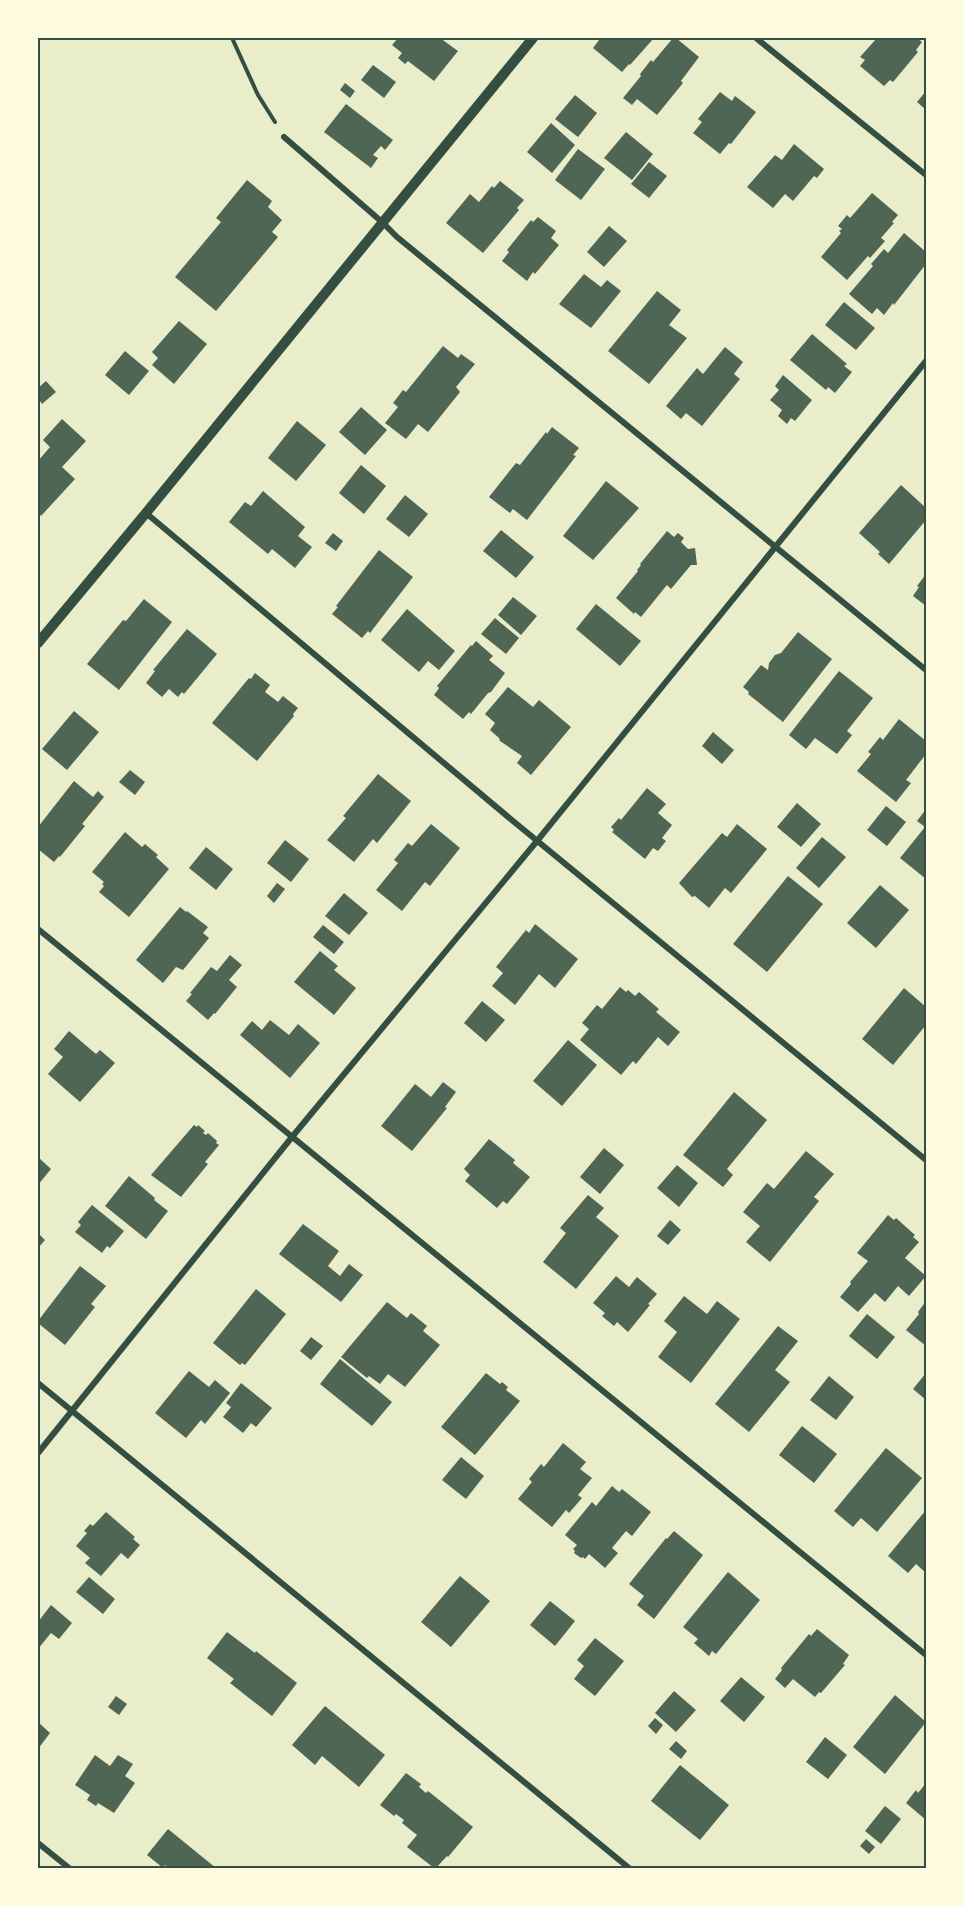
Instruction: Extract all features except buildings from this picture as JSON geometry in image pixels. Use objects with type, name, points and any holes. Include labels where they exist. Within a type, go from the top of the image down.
[{"type":"street","points":[[38,643],[533,38]]},
{"type":"street","points":[[756,38],[927,175]]},
{"type":"street","points":[[284,137],[397,237],[619,421],[927,670]]},
{"type":"street","points":[[38,1453],[292,1137],[537,841],[927,361]]},
{"type":"street","points":[[146,513],[537,841],[927,1160]]},
{"type":"street","points":[[38,929],[927,1655]]},
{"type":"street","points":[[38,1383],[629,1869]]},
{"type":"street","points":[[38,1843],[69,1869]]},
{"type":"path","points":[[232,38],[258,95],[284,137]]}]
